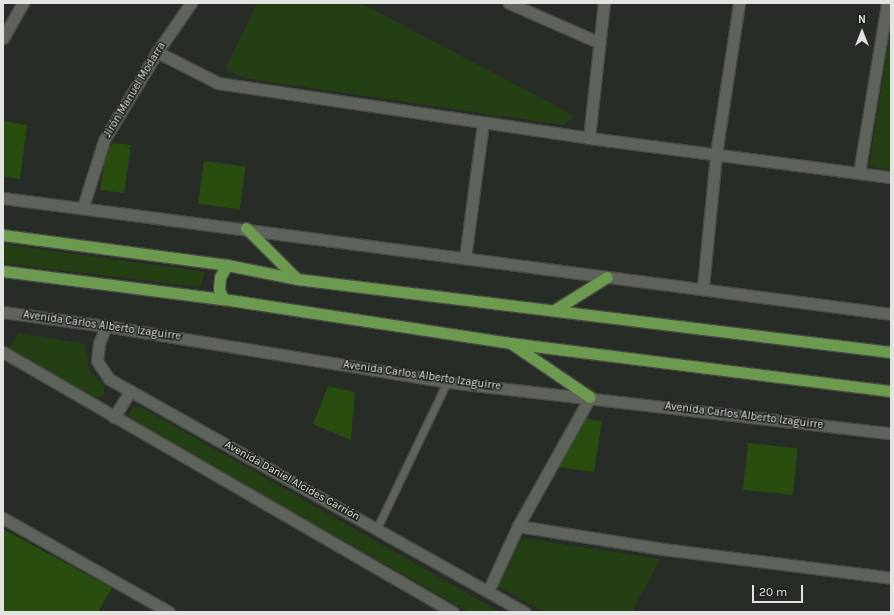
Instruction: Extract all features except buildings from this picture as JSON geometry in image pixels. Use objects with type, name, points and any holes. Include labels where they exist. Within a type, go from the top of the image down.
[{"type":"main road","points":[[246,228],[297,279]]},
{"type":"main road","points":[[3,235],[227,265],[297,279],[556,309],[891,352]]},
{"type":"main road","points":[[223,299],[219,289],[220,277],[227,265]]},
{"type":"main road","points":[[3,271],[223,299],[510,343],[891,391]]},
{"type":"main road","points":[[556,309],[607,277]]},
{"type":"main road","points":[[510,343],[590,397]]},
{"type":"street","points":[[3,38],[23,3]]},
{"type":"street","name":"Jirón Manuel Modarra","points":[[83,207],[104,140],[157,52],[191,3]]},
{"type":"street","points":[[509,3],[600,43]]},
{"type":"street","points":[[589,138],[604,3]]},
{"type":"street","points":[[703,287],[716,154],[739,3]]},
{"type":"street","points":[[859,173],[887,3]]},
{"type":"street","points":[[157,52],[218,83],[589,138],[891,177]]},
{"type":"street","points":[[465,258],[484,123]]},
{"type":"street","points":[[3,198],[246,228],[607,277],[703,287],[891,314]]},
{"type":"street","name":"Avenida Carlos Alberto Izaguirre","points":[[3,312],[106,326],[447,382],[590,397],[891,433]]},
{"type":"street","name":"Avenida Daniel Alcides Carrión","points":[[106,326],[99,343],[97,361],[109,379],[525,612]]},
{"type":"street","points":[[3,352],[453,612]]},
{"type":"street","points":[[114,417],[130,391]]},
{"type":"street","points":[[488,591],[518,526],[590,397]]},
{"type":"street","points":[[3,518],[169,612]]},
{"type":"street","points":[[518,526],[663,549],[891,578]]},
{"type":"lane","points":[[377,528],[447,382]]},
{"type":"green space","points":[[257,3],[361,3],[575,116],[563,125],[244,78],[225,69]]},
{"type":"green space","points":[[891,29],[891,170],[869,166]]},
{"type":"green space","points":[[3,244],[205,272],[200,287],[3,263]]},
{"type":"green space","points":[[18,333],[85,344],[89,370],[104,386],[104,395],[98,399],[9,348]]},
{"type":"green space","points":[[133,407],[143,408],[500,612],[469,612],[135,422],[129,415]]},
{"type":"green space","points":[[522,538],[660,559],[632,612],[545,612],[496,586]]}]
